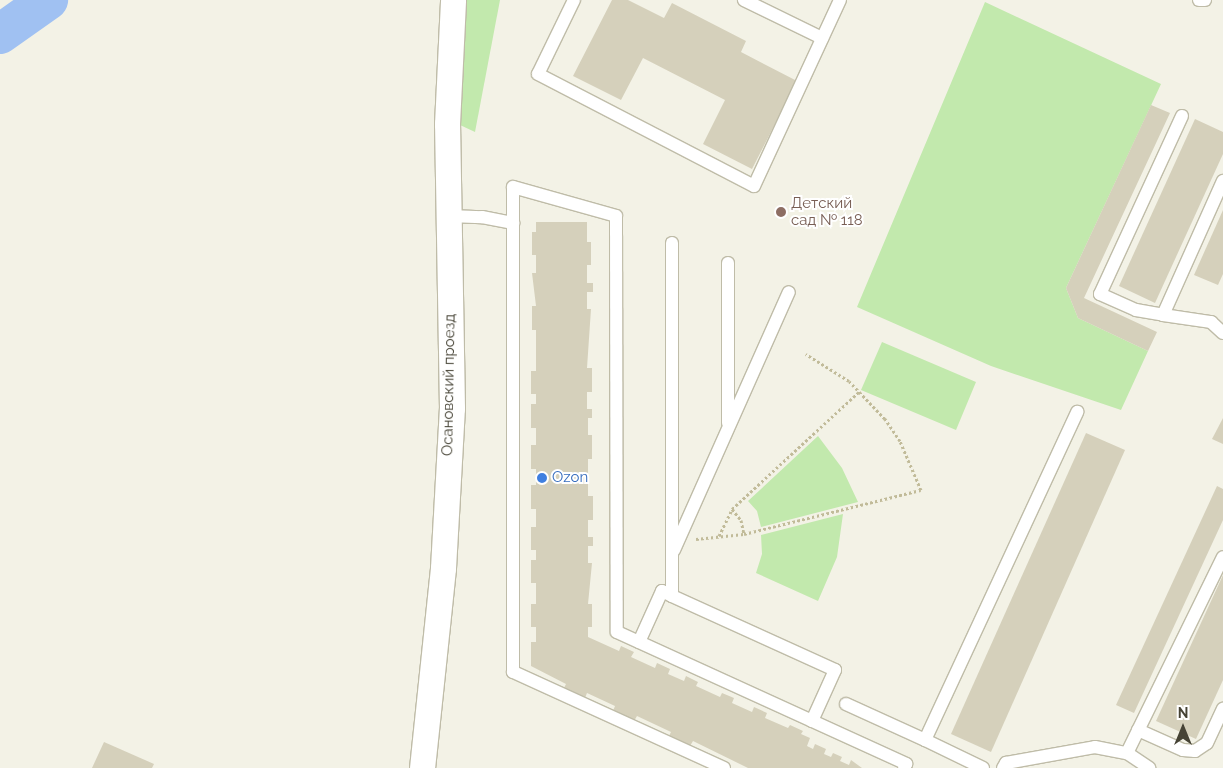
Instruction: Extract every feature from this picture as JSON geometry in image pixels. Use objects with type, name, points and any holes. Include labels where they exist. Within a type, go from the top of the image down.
[{"type":"street","name":"Осановский проезд","points":[[422,768],[443,568],[452,408],[448,124],[453,0]]},
{"type":"lane","points":[[574,0],[538,74],[754,186],[840,0]]},
{"type":"lane","points":[[744,0],[822,38]]},
{"type":"lane","points":[[1199,0],[1205,0]]},
{"type":"lane","points":[[1182,116],[1100,294],[1136,310],[1211,322],[1223,333]]},
{"type":"lane","points":[[1163,315],[1223,181]]},
{"type":"lane","points":[[724,768],[513,672],[513,187],[616,216],[616,632],[906,764],[904,768]]},
{"type":"lane","points":[[449,216],[482,217],[513,223]]},
{"type":"lane","points":[[672,243],[672,596]]},
{"type":"lane","points":[[728,263],[728,429]]},
{"type":"lane","points":[[672,554],[789,292]]},
{"type":"lane","points":[[925,740],[1077,412]]},
{"type":"lane","points":[[1127,753],[1223,557]]},
{"type":"lane","points":[[639,642],[662,591],[836,670],[812,721]]},
{"type":"lane","points":[[846,704],[983,768]]},
{"type":"lane","points":[[1138,730],[1183,750],[1195,751],[1207,743],[1223,709]]},
{"type":"lane","points":[[1003,768],[1006,763],[1095,748],[1127,753],[1149,768]]},
{"type":"path","points":[[806,354],[828,366],[860,391],[900,441],[921,490],[744,534],[719,537],[732,509],[860,391]]},
{"type":"path","points":[[732,509],[741,520],[744,534]]},
{"type":"green space","points":[[463,0],[500,0],[475,132],[460,125]]},
{"type":"green space","points":[[985,2],[1161,84],[1066,288],[1078,318],[1148,351],[1121,410],[991,366],[857,307]]},
{"type":"green space","points":[[882,342],[976,382],[956,430],[861,390]]},
{"type":"green space","points":[[818,436],[842,468],[858,502],[761,527],[757,511],[748,501]]},
{"type":"green space","points":[[843,514],[837,557],[818,601],[756,573],[762,554],[761,535]]},
{"type":"building","points":[[612,0],[628,0],[664,18],[672,3],[746,41],[741,52],[797,81],[752,169],[703,144],[725,100],[643,58],[621,100],[573,76]]},
{"type":"building","points":[[1151,105],[1170,113],[1084,298],[1157,332],[1148,351],[1078,318],[1066,288]]},
{"type":"building","points":[[1195,119],[1223,132],[1223,154],[1155,303],[1119,286]]},
{"type":"building","points":[[1223,210],[1223,274],[1218,285],[1194,275]]},
{"type":"building","points":[[536,222],[587,222],[587,242],[591,242],[591,265],[587,265],[587,283],[593,283],[593,292],[587,292],[587,309],[591,309],[587,368],[592,368],[592,392],[587,392],[587,409],[592,409],[592,418],[588,418],[588,435],[592,435],[592,459],[588,459],[588,496],[593,496],[593,520],[588,520],[588,537],[593,537],[593,546],[588,546],[588,563],[592,563],[588,604],[592,604],[592,627],[588,627],[588,637],[619,651],[621,646],[634,652],[631,657],[655,668],[657,663],[670,669],[668,674],[684,681],[686,676],[698,682],[696,686],[720,697],[722,693],[734,698],[732,703],[752,712],[754,707],[767,713],[765,718],[788,728],[790,725],[803,731],[801,734],[810,738],[807,746],[813,749],[815,744],[826,749],[824,754],[831,757],[833,753],[842,757],[840,761],[849,765],[851,760],[862,768],[748,768],[693,741],[690,746],[669,736],[671,732],[637,716],[634,721],[613,711],[615,706],[587,693],[585,698],[564,688],[566,684],[531,666],[531,642],[536,642],[536,627],[531,627],[531,604],[536,604],[536,583],[531,583],[531,560],[536,560],[536,550],[531,550],[531,527],[536,527],[536,509],[531,509],[531,485],[536,485],[536,469],[531,469],[531,445],[536,445],[536,428],[531,428],[531,404],[536,404],[536,394],[531,394],[531,371],[536,371],[536,330],[532,330],[532,306],[536,306],[532,273],[536,273],[536,255],[532,255],[532,232],[536,232]]},
{"type":"building","points":[[1223,418],[1223,444],[1212,439]]},
{"type":"building","points":[[1086,433],[1125,450],[991,752],[951,734]]},
{"type":"building","points":[[1217,486],[1223,489],[1223,520],[1134,713],[1116,705]]},
{"type":"building","points":[[1223,575],[1223,680],[1196,739],[1156,721]]},
{"type":"building","points":[[104,742],[154,764],[152,768],[92,768]]},
{"type":"waterway","points":[[0,34],[48,0]]},
{"type":"place","name":"Детский сад № 118","points":[[781,212]]},
{"type":"place","name":"Ozon","points":[[542,478]]}]
